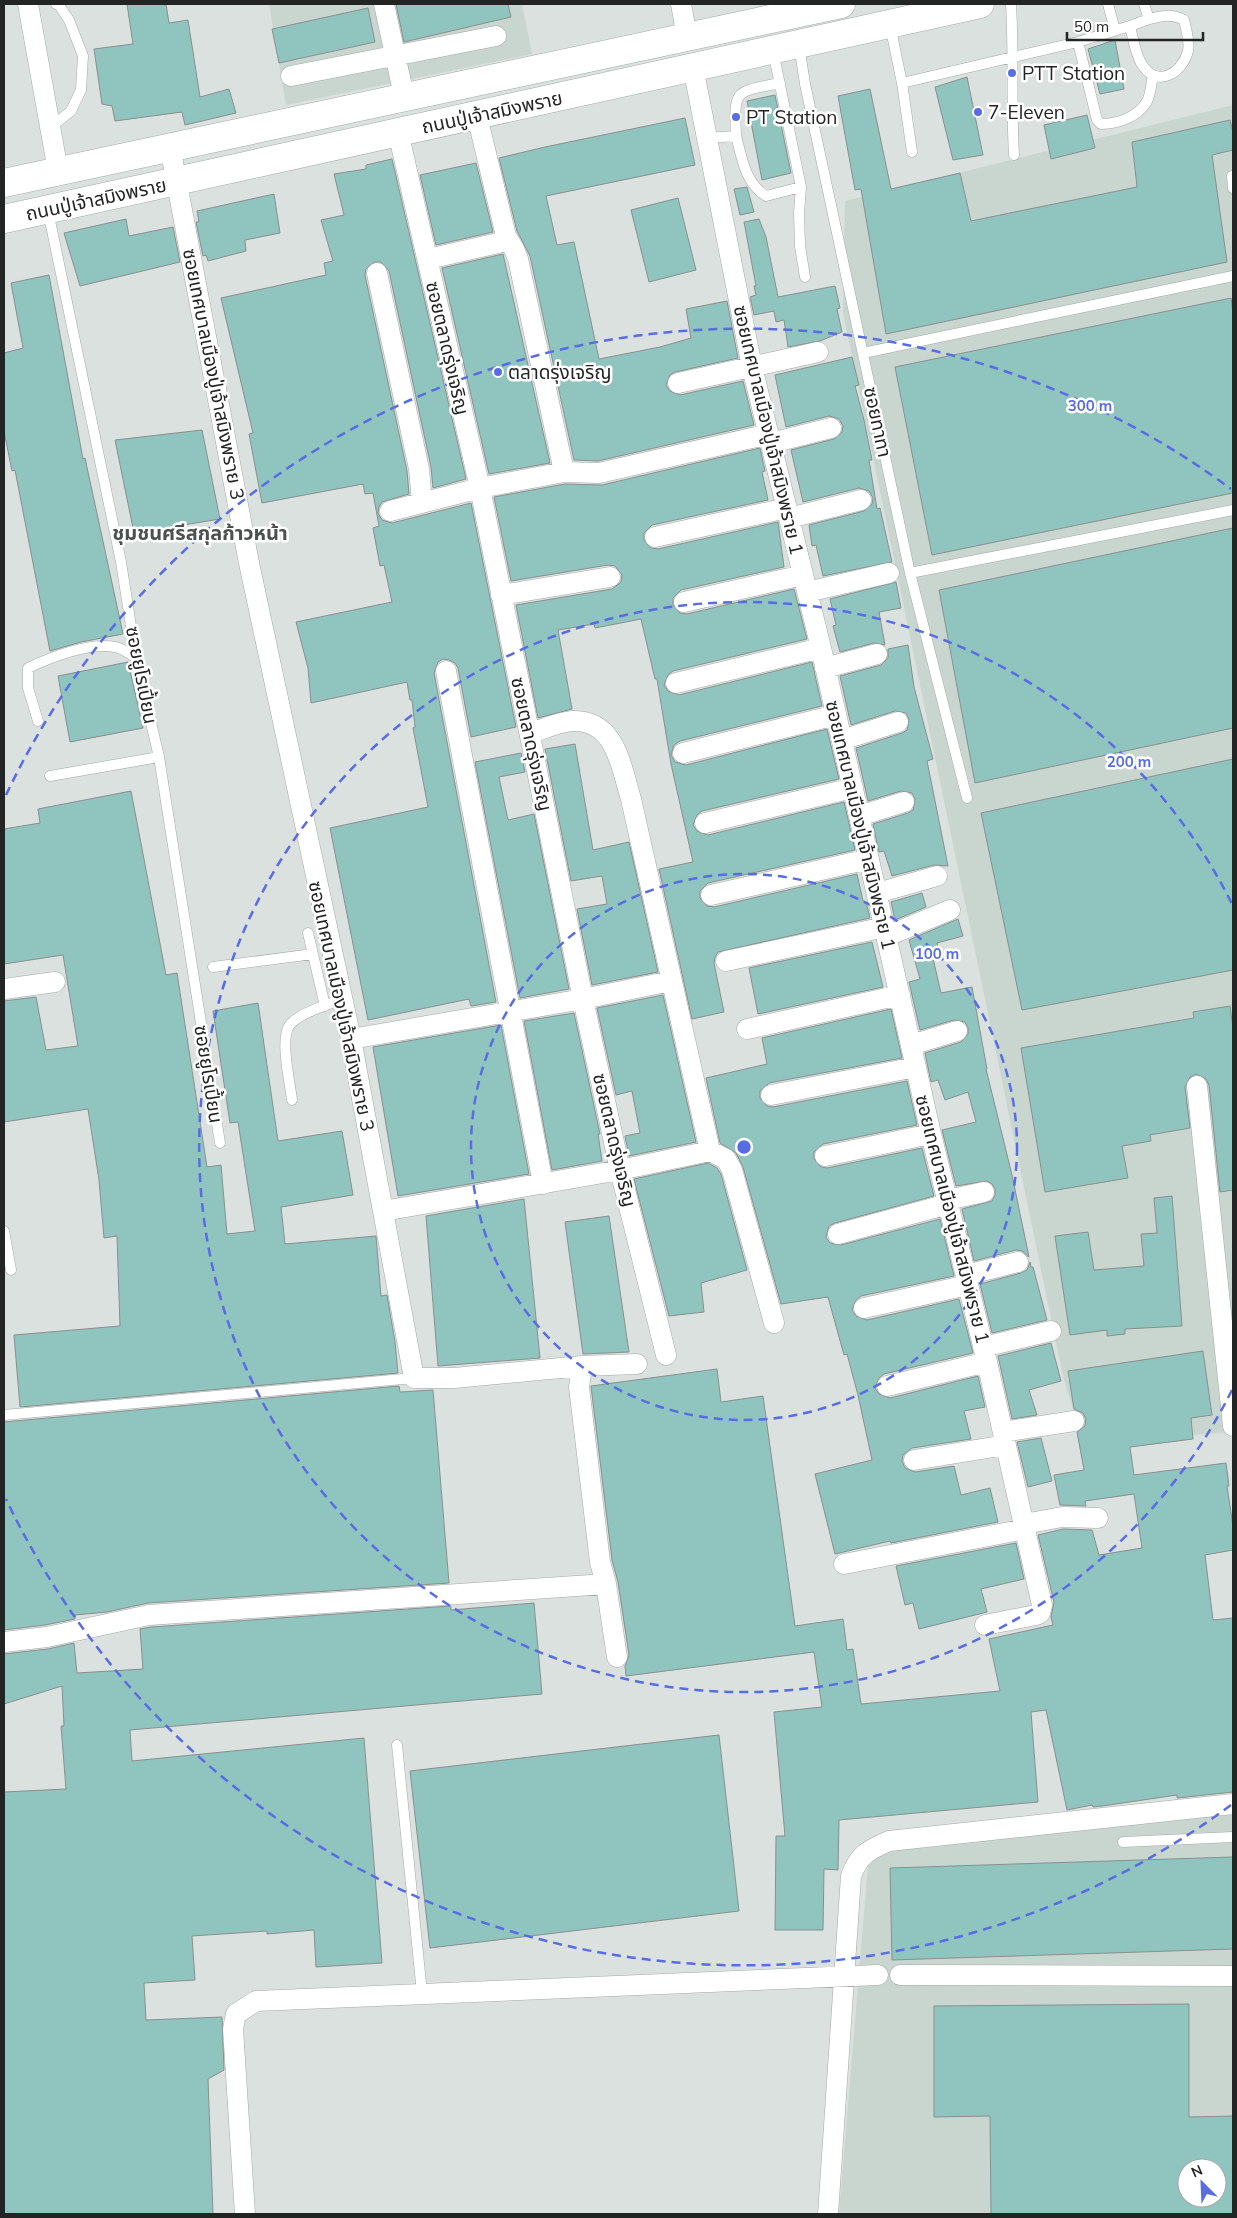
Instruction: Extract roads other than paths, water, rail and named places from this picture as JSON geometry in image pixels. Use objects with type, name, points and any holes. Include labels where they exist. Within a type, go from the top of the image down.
[{"type":"main road","name":"ถนนปู่เจ้าสมิงพราย","points":[[4,183],[687,37],[782,10],[841,4]]},
{"type":"main road","name":"ถนนปู่เจ้าสมิงพราย","points":[[4,219],[980,4]]},
{"type":"main road","points":[[687,37],[693,67]]},
{"type":"street","points":[[28,4],[52,126],[58,172]]},
{"type":"street","points":[[384,4],[404,96]]},
{"type":"street","points":[[681,4],[687,37]]},
{"type":"street","points":[[291,76],[395,54],[496,36]]},
{"type":"street","name":"ซอยเทศบาลเมืองปู่เจ้าสมิงพราย 1","points":[[693,67],[752,367],[821,648],[931,1134],[1005,1439],[1042,1609],[1036,1615],[985,1625]]},
{"type":"street","points":[[477,116],[507,241],[514,249],[518,259],[564,472]]},
{"type":"street","name":"ซอยตลาดรุ่งเจริญ","points":[[398,132],[480,488],[531,733],[583,999],[620,1170],[666,1355]]},
{"type":"street","name":"ซอยเทศบาลเมืองปู่เจ้าสมิงพราย 3","points":[[170,147],[333,1002],[351,1040],[414,1378]]},
{"type":"street","points":[[428,259],[507,241]]},
{"type":"street","points":[[378,274],[419,469],[422,502]]},
{"type":"street","points":[[678,383],[818,352]]},
{"type":"street","points":[[390,511],[480,488],[564,472],[599,473],[770,438],[832,428]]},
{"type":"street","points":[[655,537],[861,500]]},
{"type":"street","points":[[684,602],[889,573]]},
{"type":"street","points":[[501,595],[610,577]]},
{"type":"street","points":[[676,683],[821,648]]},
{"type":"street","points":[[825,668],[876,654]]},
{"type":"street","points":[[446,671],[543,1184]]},
{"type":"street","points":[[683,753],[836,715]]},
{"type":"street","points":[[531,733],[570,721],[583,722],[598,726],[613,743],[631,799],[710,1151]]},
{"type":"street","points":[[842,740],[898,722]]},
{"type":"street","points":[[705,823],[853,788]]},
{"type":"street","points":[[859,816],[904,802]]},
{"type":"street","points":[[711,895],[869,859]]},
{"type":"street","points":[[877,893],[937,876]]},
{"type":"street","points":[[726,962],[886,932],[950,910]]},
{"type":"street","points":[[351,1040],[583,999],[671,981]]},
{"type":"street","points":[[4,989],[55,982]]},
{"type":"street","points":[[747,1029],[900,996]]},
{"type":"street","points":[[911,1045],[957,1031]]},
{"type":"street","points":[[771,1095],[916,1067]]},
{"type":"street","points":[[1197,1086],[1233,1426]]},
{"type":"street","points":[[825,1156],[931,1134]]},
{"type":"street","points":[[384,1211],[620,1170],[710,1151],[726,1159],[732,1170],[774,1324]]},
{"type":"street","points":[[838,1234],[984,1192]]},
{"type":"street","points":[[864,1308],[967,1280],[1018,1262]]},
{"type":"street","points":[[887,1386],[1051,1331]]},
{"type":"street","points":[[414,1378],[454,1378],[582,1366],[637,1364]]},
{"type":"street","points":[[582,1366],[579,1387],[600,1562],[606,1584],[617,1657]]},
{"type":"street","points":[[914,1460],[1074,1421]]},
{"type":"street","points":[[844,1564],[1062,1518],[1098,1518]]},
{"type":"street","points":[[4,1642],[46,1637],[149,1616],[606,1584]]},
{"type":"street","points":[[828,2214],[852,1876],[856,1861],[876,1847],[889,1841],[1233,1804]]},
{"type":"street","points":[[245,2214],[233,2029],[236,2014],[256,2001],[878,1975]]},
{"type":"street","points":[[900,1975],[1233,1976]]},
{"type":"lane","points":[[52,126],[71,112],[81,90],[83,56],[69,20],[59,5],[56,4]]},
{"type":"lane","points":[[1010,4],[1014,55],[1011,104],[1014,155]]},
{"type":"lane","points":[[1108,4],[1115,30]]},
{"type":"lane","points":[[1144,4],[1149,19]]},
{"type":"lane","points":[[902,83],[1014,55],[1078,42],[1164,15],[1176,16],[1184,20],[1188,50],[1178,71],[1167,77],[1153,75],[1142,64],[1130,26]]},
{"type":"lane","points":[[889,24],[902,83],[912,152]]},
{"type":"lane","points":[[1078,42],[1097,120],[1101,124],[1110,124],[1135,115],[1148,101],[1153,75]]},
{"type":"lane","points":[[786,47],[780,83],[801,187],[799,213],[800,246],[805,277]]},
{"type":"lane","name":"ซอยทาทา","points":[[786,47],[807,93],[910,573],[967,798]]},
{"type":"lane","points":[[780,83],[749,89],[739,95],[735,102],[736,136],[742,160],[750,181],[756,189],[766,196],[801,187]]},
{"type":"lane","points":[[706,138],[736,136]]},
{"type":"lane","points":[[1232,176],[1233,188]]},
{"type":"lane","name":"ซอยยูโรเปี้ยน","points":[[47,210],[122,562],[136,658],[159,757],[220,1143]]},
{"type":"lane","points":[[863,353],[1233,276]]},
{"type":"lane","points":[[910,573],[1233,510]]},
{"type":"lane","points":[[38,721],[28,688],[28,668],[46,660],[92,646],[117,647],[136,658]]},
{"type":"lane","points":[[50,776],[159,757]]},
{"type":"lane","points":[[292,1100],[285,1040],[290,1026],[306,1013],[333,1002],[313,954],[308,933]]},
{"type":"lane","points":[[213,966],[313,954]]},
{"type":"lane","points":[[4,1231],[11,1270]]},
{"type":"lane","points":[[4,1415],[414,1378]]},
{"type":"lane","points":[[397,1744],[422,1993]]},
{"type":"lane","points":[[1123,1842],[1233,1838]]},
{"type":"place","name":"PTT Station","points":[[1012,73]]},
{"type":"place","name":"7-Eleven","points":[[978,112]]},
{"type":"place","name":"PT Station","points":[[736,117]]},
{"type":"place","name":"ตลาดรุ่งเจริญ","points":[[498,372]]},
{"type":"district","name":"ชุมชนศรีสกุลก้าวหน้า","points":[[200,532]]}]
